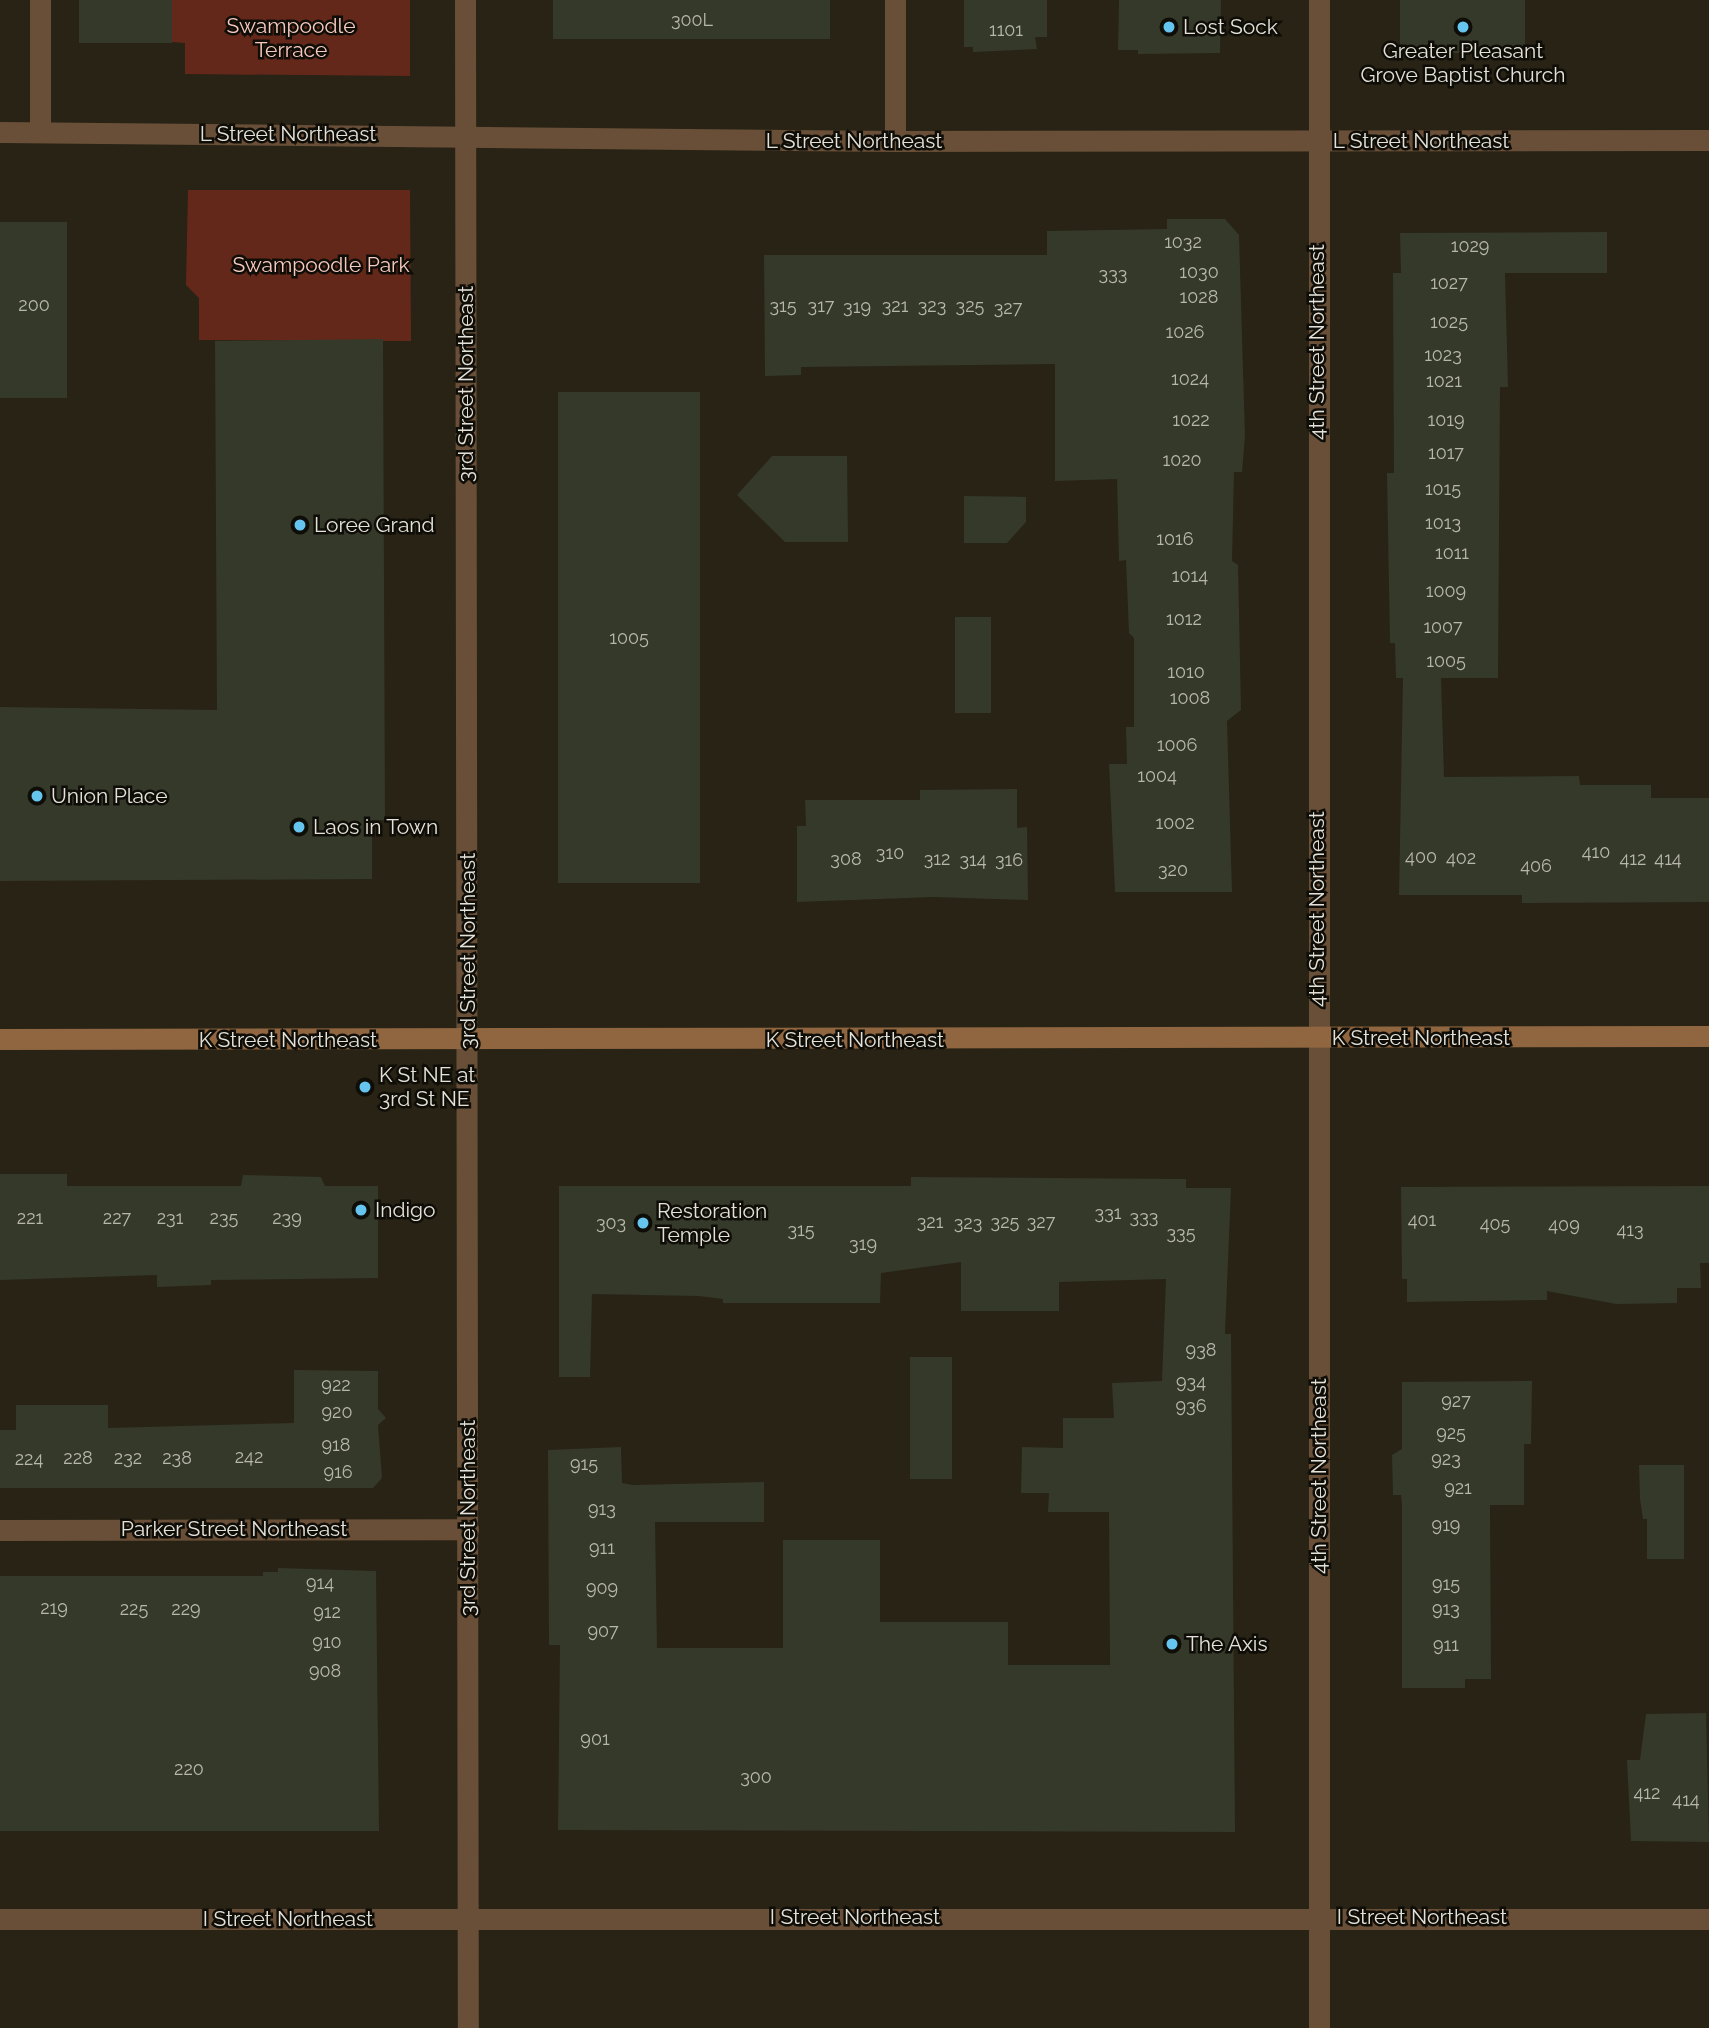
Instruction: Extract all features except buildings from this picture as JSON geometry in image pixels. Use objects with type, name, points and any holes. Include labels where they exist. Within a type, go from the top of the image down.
[{"type":"main road","name":"K Street Northeast","points":[[0,1039],[1317,1039],[1709,1036]]},
{"type":"street","points":[[40,0],[40,132]]},
{"type":"street","name":"3rd Street Northeast","points":[[465,0],[468,2028]]},
{"type":"street","points":[[895,0],[895,141]]},
{"type":"street","name":"4th Street Northeast","points":[[1319,0],[1319,2028]]},
{"type":"street","name":"L Street Northeast","points":[[0,132],[895,141],[1709,140]]},
{"type":"street","name":"Parker Street Northeast","points":[[0,1530],[468,1529]]},
{"type":"street","name":"I Street Northeast","points":[[0,1919],[1319,1916],[1709,1919]]},
{"type":"green space","name":"Swampoodle Terrace","points":[[172,0],[410,0],[410,76],[185,74],[185,43],[172,42]]},
{"type":"green space","name":"Swampoodle Park","points":[[188,190],[410,190],[411,341],[199,340],[199,298],[186,285]]},
{"type":"place","name":"Lost Sock","points":[[1169,27]]},
{"type":"place","name":"Greater Pleasant Grove Baptist Church","points":[[1463,27]]},
{"type":"place","name":"Loree Grand","points":[[300,525]]},
{"type":"place","name":"Union Place","points":[[37,796]]},
{"type":"place","name":"Laos in Town","points":[[299,827]]},
{"type":"place","name":"K St NE at 3rd St NE","points":[[365,1087]]},
{"type":"place","name":"Indigo","points":[[361,1210]]},
{"type":"place","name":"Restoration Temple","points":[[643,1223]]},
{"type":"place","name":"The Axis","points":[[1172,1644]]}]
